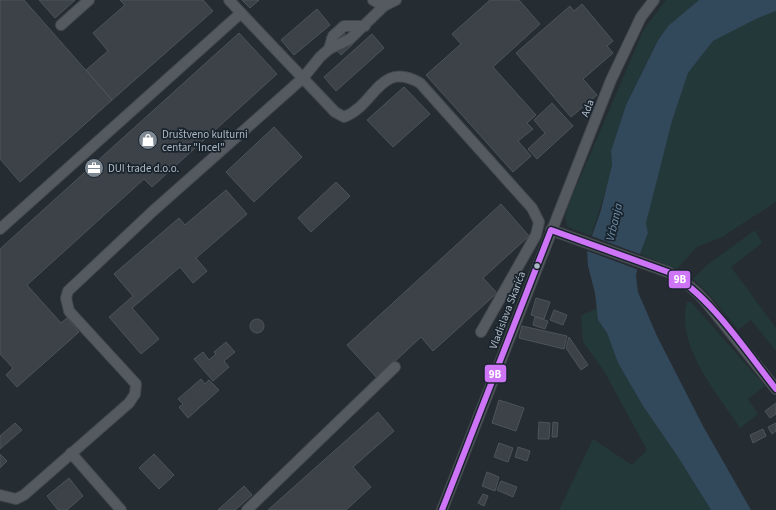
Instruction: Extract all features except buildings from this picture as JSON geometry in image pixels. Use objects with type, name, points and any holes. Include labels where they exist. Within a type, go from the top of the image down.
[{"type":"street","points":[[61,25],[89,0]]},
{"type":"street","points":[[229,0],[335,112],[344,117],[352,114],[386,80],[399,75],[408,76],[420,83],[532,208],[539,222],[536,235],[481,332]]},
{"type":"street","points":[[373,0],[384,6]]},
{"type":"street","points":[[0,495],[16,499],[24,495],[129,403],[135,394],[136,384],[69,311],[66,298],[68,291],[153,211],[303,78],[320,57],[329,49],[350,39],[384,6],[396,0]]},
{"type":"street","name":"Ada","points":[[551,230],[611,80],[641,16],[654,0]]},
{"type":"street","points":[[0,229],[241,13]]},
{"type":"street","points":[[551,230],[674,275],[696,291],[776,389]]},
{"type":"street","name":"Vladislava Skarića","points":[[442,510],[551,230]]},
{"type":"street","points":[[247,510],[395,367]]},
{"type":"street","points":[[71,453],[121,510]]},
{"type":"green space","points":[[666,0],[699,0],[668,26],[658,39],[626,105],[611,151],[612,165],[609,180],[591,236],[568,227],[565,218],[568,206],[644,29]]},
{"type":"green space","points":[[776,11],[776,202],[722,237],[697,247],[677,269],[640,254],[648,233],[646,224],[650,203],[672,121],[688,73],[713,41],[756,19]]},
{"type":"green space","points":[[755,230],[762,243],[731,267],[776,328],[776,351],[751,320],[738,330],[709,294],[693,279],[707,265]]},
{"type":"green space","points":[[687,302],[691,302],[765,386],[748,399],[758,414],[740,428],[710,384],[692,352],[687,335],[685,319]]},
{"type":"green space","points":[[597,308],[598,320],[607,333],[618,363],[643,406],[678,457],[711,510],[559,510],[593,439],[632,465],[647,450],[604,371],[583,342],[581,316]]},
{"type":"water","name":"Vrbanja","points":[[699,0],[776,0],[776,11],[756,19],[713,41],[688,73],[672,121],[646,223],[648,233],[640,254],[636,276],[638,292],[657,336],[703,426],[751,510],[711,510],[678,457],[643,406],[618,363],[607,333],[598,320],[595,293],[588,266],[587,250],[601,210],[612,165],[611,151],[626,105],[658,40],[668,26]]},
{"type":"pier","points":[[589,235],[642,255],[639,270],[585,250]]},
{"type":"transit line","name":"9B","points":[[442,510],[551,230],[668,272],[683,282],[713,309],[740,341],[776,389]]},
{"type":"place","name":"Društveno kulturni centar \"Incel\"","points":[[148,140]]},
{"type":"place","name":"DUI trade d.o.o.","points":[[94,168]]}]
